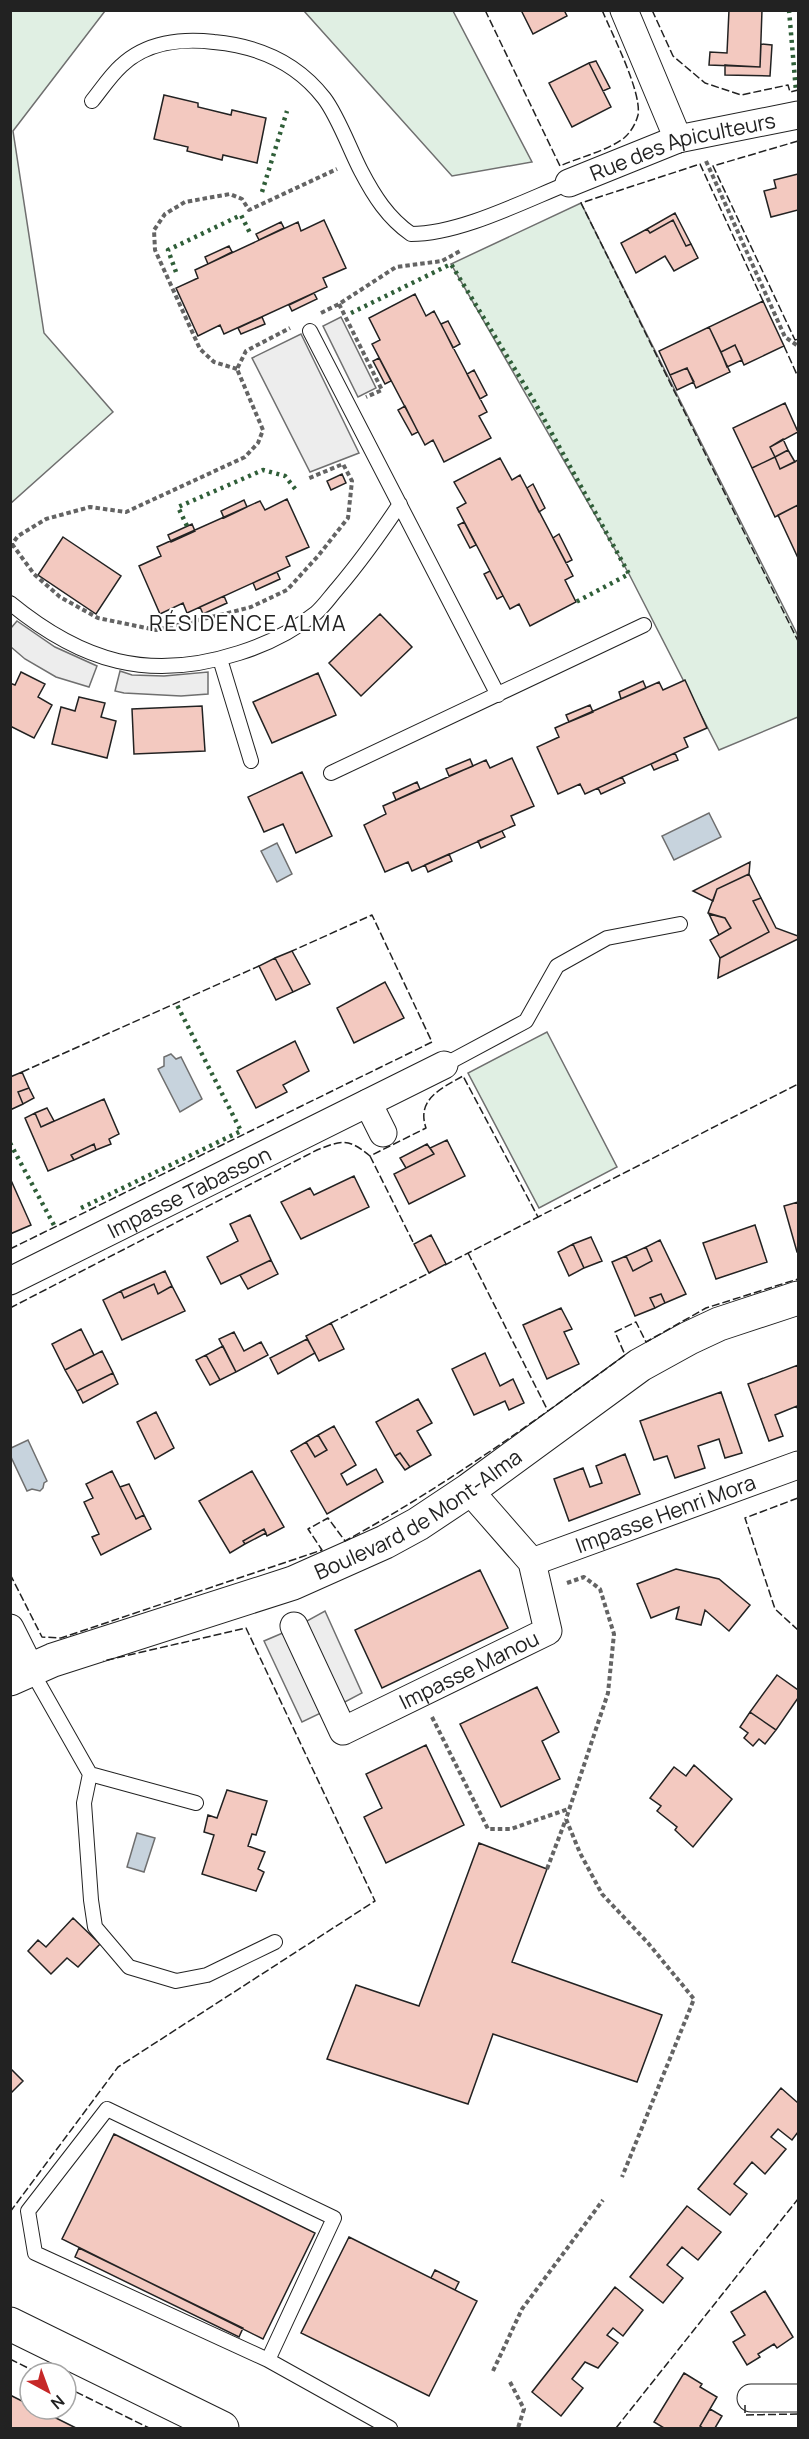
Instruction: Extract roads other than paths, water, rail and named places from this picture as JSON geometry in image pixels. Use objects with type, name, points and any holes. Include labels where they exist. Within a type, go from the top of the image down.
[{"type":"street","points":[[624,10],[686,137]]},
{"type":"street","name":"Rue des Apiculteurs","points":[[570,183],[686,137],[798,114]]},
{"type":"street","name":"Impasse Tabasson","points":[[10,1281],[444,1065]]},
{"type":"street","points":[[368,1103],[383,1133]]},
{"type":"street","name":"Boulevard de Mont-Alma","points":[[21,1674],[53,1660],[304,1578],[385,1542],[418,1524],[469,1490],[640,1365],[719,1324],[798,1298]]},
{"type":"street","name":"Impasse Henri Mora","points":[[532,1562],[798,1465]]},
{"type":"street","name":"Impasse Manou","points":[[294,1626],[344,1731],[548,1631],[532,1562],[469,1490]]},
{"type":"street","points":[[10,1628],[21,1674]]},
{"type":"street","points":[[10,2324],[222,2428]]},
{"type":"street","points":[[752,2398],[798,2398]]},
{"type":"lane","points":[[92,101],[122,65],[144,50],[173,41],[238,44],[268,54],[298,70],[325,99],[356,160],[388,215],[411,234],[432,234],[570,183]]},
{"type":"lane","points":[[310,331],[498,695]]},
{"type":"lane","points":[[10,603],[54,636],[85,651],[120,662],[168,668],[209,663],[268,643],[296,628],[318,611],[362,561],[400,504]]},
{"type":"lane","points":[[331,773],[644,625]]},
{"type":"lane","points":[[220,659],[251,761]]},
{"type":"lane","points":[[444,1065],[526,1021],[557,966],[607,938],[680,924]]},
{"type":"lane","points":[[21,1674],[90,1774],[196,1803]]},
{"type":"lane","points":[[90,1774],[84,1803],[95,1927],[129,1968],[176,1982],[207,1975],[275,1942]]},
{"type":"lane","points":[[268,2360],[334,2218],[107,2109],[28,2211],[35,2253],[268,2360],[390,2428]]},
{"type":"district","name":"RÉSIDENCE ALMA","points":[[248,623]]}]
